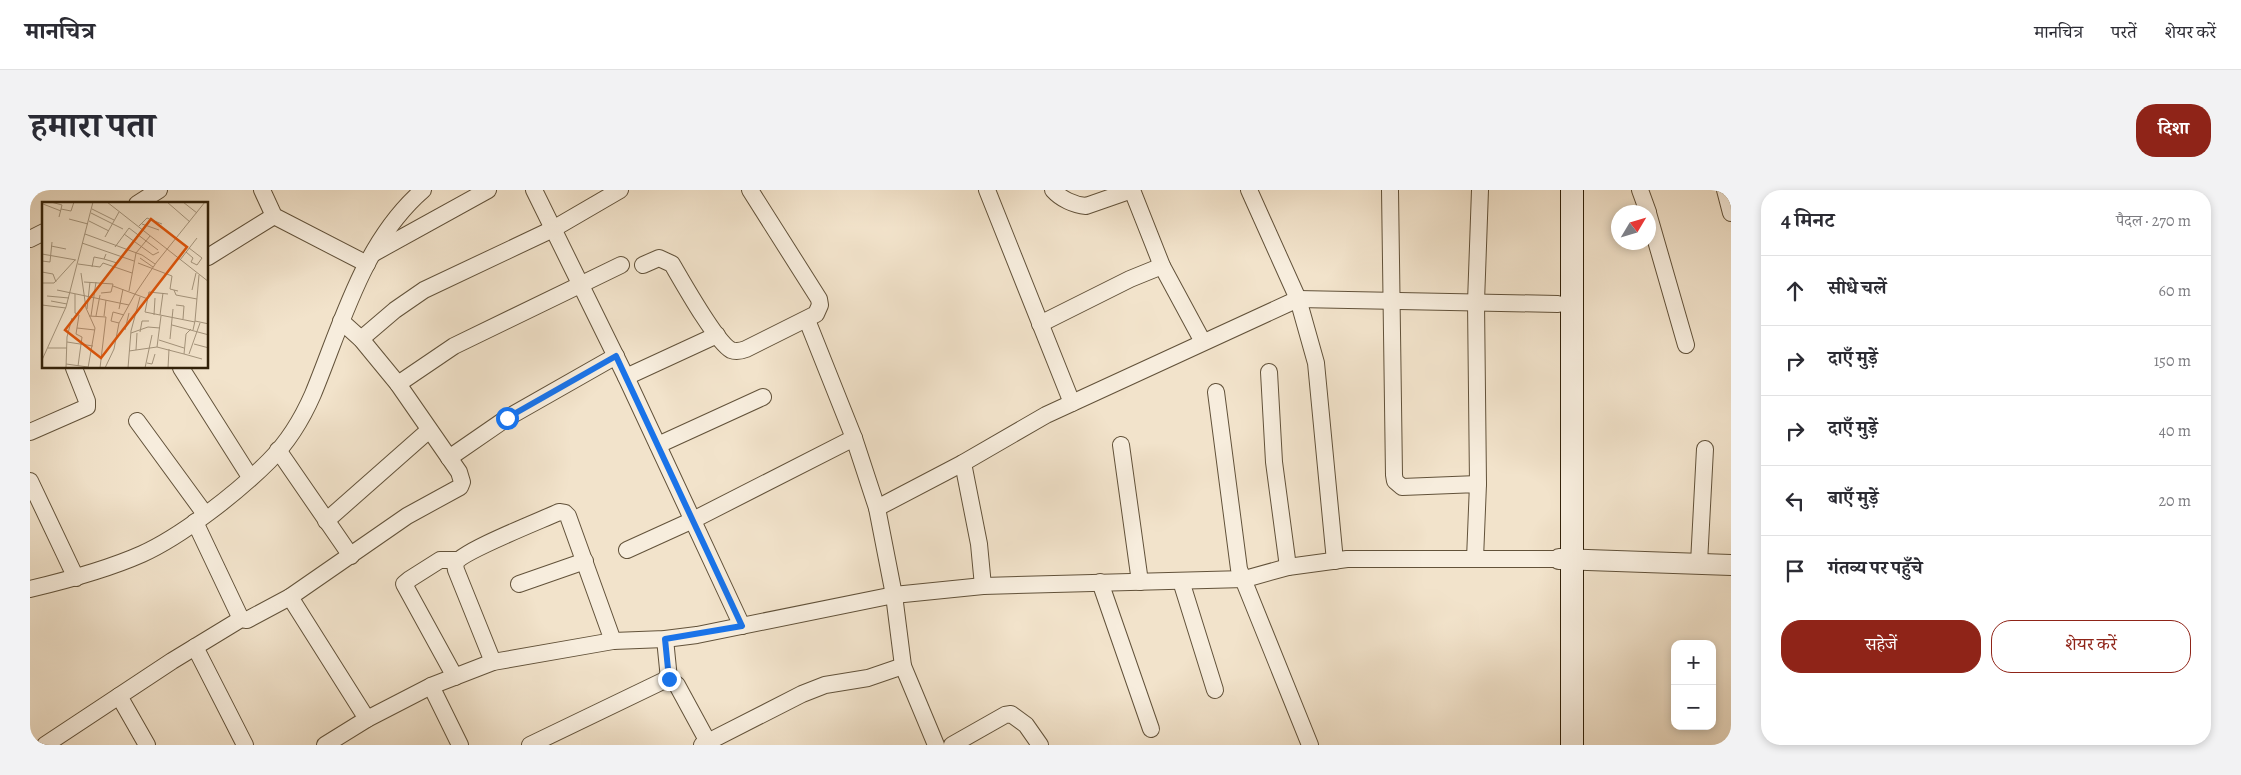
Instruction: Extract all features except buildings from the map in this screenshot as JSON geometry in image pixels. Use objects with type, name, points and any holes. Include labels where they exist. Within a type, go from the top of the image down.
[{"type":"main road","points":[[1558,190],[1558,304],[1572,745]]},
{"type":"main road","points":[[1559,745],[1566,559],[1572,190]]},
{"type":"street","points":[[140,202],[159,190]]},
{"type":"street","points":[[262,190],[274,216],[369,260]]},
{"type":"street","points":[[30,589],[76,578],[144,553],[200,518],[250,477],[278,450],[312,396],[342,320],[369,260],[391,225],[423,190]]},
{"type":"street","points":[[369,260],[488,190]]},
{"type":"street","points":[[534,190],[626,376],[742,626]]},
{"type":"street","points":[[361,339],[395,310],[424,290],[553,229],[620,190]]},
{"type":"street","points":[[643,265],[659,258],[672,264],[717,335],[731,350],[740,351],[816,314],[819,309],[819,299],[750,190]]},
{"type":"street","points":[[987,190],[1072,403]]},
{"type":"street","points":[[1053,190],[1068,201],[1086,206],[1132,190],[1162,266],[1203,342]]},
{"type":"street","points":[[1249,190],[1298,299],[1316,363],[1335,561]]},
{"type":"street","points":[[1390,190],[1395,481],[1402,487],[1478,484]]},
{"type":"street","points":[[1475,559],[1478,484],[1476,302],[1480,190]]},
{"type":"street","points":[[1640,190],[1645,205]]},
{"type":"street","points":[[1725,190],[1731,213]]},
{"type":"street","points":[[209,256],[274,216]]},
{"type":"street","points":[[30,238],[42,233]]},
{"type":"street","points":[[1656,241],[1686,345]]},
{"type":"street","points":[[398,384],[454,346],[620,265]]},
{"type":"street","points":[[1040,324],[1130,279],[1162,266]]},
{"type":"street","points":[[877,508],[962,463],[1046,415],[1298,299],[1558,304]]},
{"type":"street","points":[[45,745],[241,619],[247,620],[290,598],[408,516],[460,487],[461,477],[398,384],[361,339],[342,320]]},
{"type":"street","points":[[807,320],[854,438],[877,508],[894,595],[903,666],[936,745]]},
{"type":"street","points":[[626,376],[717,335]]},
{"type":"street","points":[[449,458],[507,418],[616,356]]},
{"type":"street","points":[[30,432],[87,407],[87,401],[74,369]]},
{"type":"street","points":[[182,369],[250,477]]},
{"type":"street","points":[[1269,372],[1274,462],[1288,567]]},
{"type":"street","points":[[1216,392],[1239,569],[1245,579],[1310,745]]},
{"type":"street","points":[[658,445],[763,397]]},
{"type":"street","points":[[137,421],[200,518],[241,619]]},
{"type":"street","points":[[326,521],[428,430]]},
{"type":"street","points":[[627,550],[693,520],[854,438]]},
{"type":"street","points":[[1121,445],[1140,582]]},
{"type":"street","points":[[1698,564],[1705,449]]},
{"type":"street","points":[[278,450],[351,556]]},
{"type":"street","points":[[962,463],[979,544],[983,586]]},
{"type":"street","points":[[30,481],[76,578]]},
{"type":"street","points":[[455,677],[404,584],[440,560],[456,560],[562,512],[568,516],[613,641]]},
{"type":"street","points":[[326,745],[367,719],[431,686],[493,662],[613,641],[665,639],[742,626],[894,595],[983,586],[1245,579],[1288,567],[1335,561],[1566,559],[1731,564]]},
{"type":"street","points":[[456,560],[456,570],[493,662]]},
{"type":"street","points":[[519,584],[585,561]]},
{"type":"street","points":[[1100,582],[1151,729]]},
{"type":"street","points":[[1181,582],[1215,690]]},
{"type":"street","points":[[290,598],[367,719]]},
{"type":"street","points":[[665,639],[669,679],[677,685],[705,744],[802,694],[825,685],[868,678],[903,666]]},
{"type":"street","points":[[195,647],[245,745]]},
{"type":"street","points":[[530,745],[669,679]]},
{"type":"street","points":[[431,686],[460,745]]},
{"type":"street","points":[[119,696],[147,745]]},
{"type":"street","points":[[952,745],[1005,715],[1011,714],[1026,725],[1040,745]]},
{"type":"route","points":[[507,418],[616,356],[742,626],[665,639],[669,679]]}]
